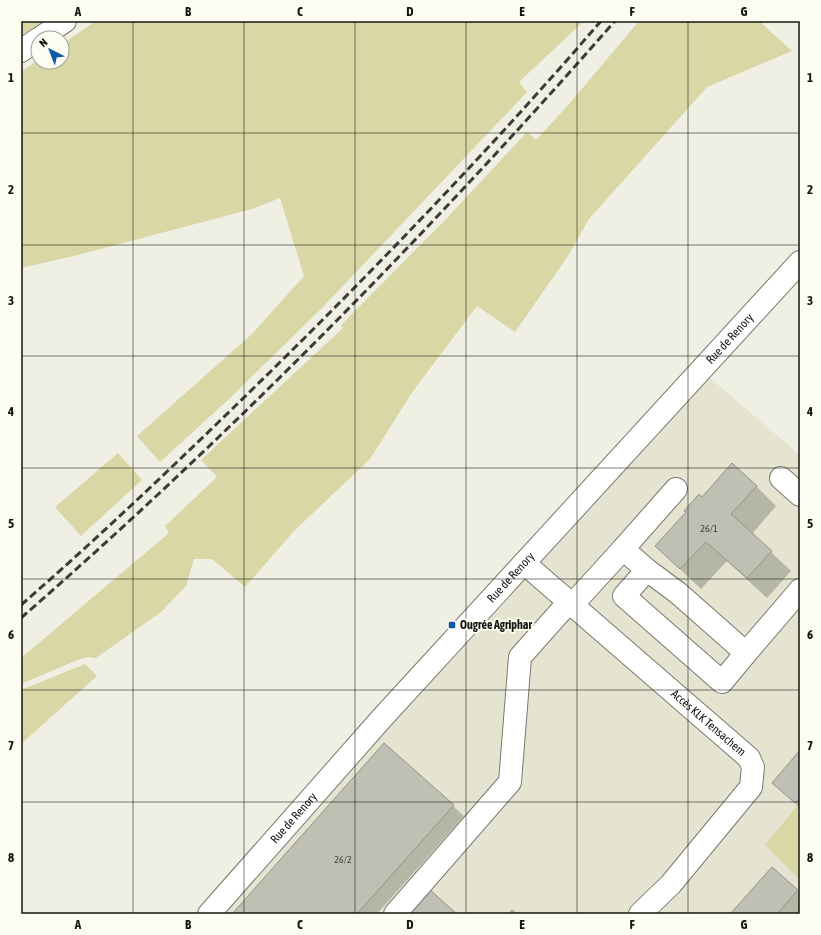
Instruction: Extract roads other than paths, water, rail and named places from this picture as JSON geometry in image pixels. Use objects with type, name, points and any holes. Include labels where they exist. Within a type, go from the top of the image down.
[{"type":"street","points":[[52,30],[65,21]]},
{"type":"street","points":[[21,51],[30,45]]},
{"type":"street","name":"Rue de Renory","points":[[209,914],[382,718],[800,262]]},
{"type":"street","points":[[781,478],[800,495]]},
{"type":"street","points":[[395,914],[510,782],[520,657],[623,549],[676,488]]},
{"type":"street","points":[[623,549],[647,570],[678,593],[746,653]]},
{"type":"street","name":"Accès KLK Tensachem","points":[[524,563],[749,758],[753,768],[751,787],[671,884],[640,914]]},
{"type":"street","points":[[647,570],[624,596],[722,682],[800,590]]},
{"type":"railway","points":[[21,605],[145,492],[309,333],[437,202],[561,67],[601,21]]},
{"type":"railway","points":[[21,618],[177,477],[328,330],[474,177],[615,21]]},
{"type":"place","name":"Ougrée Agriphar","points":[[452,625]]}]
